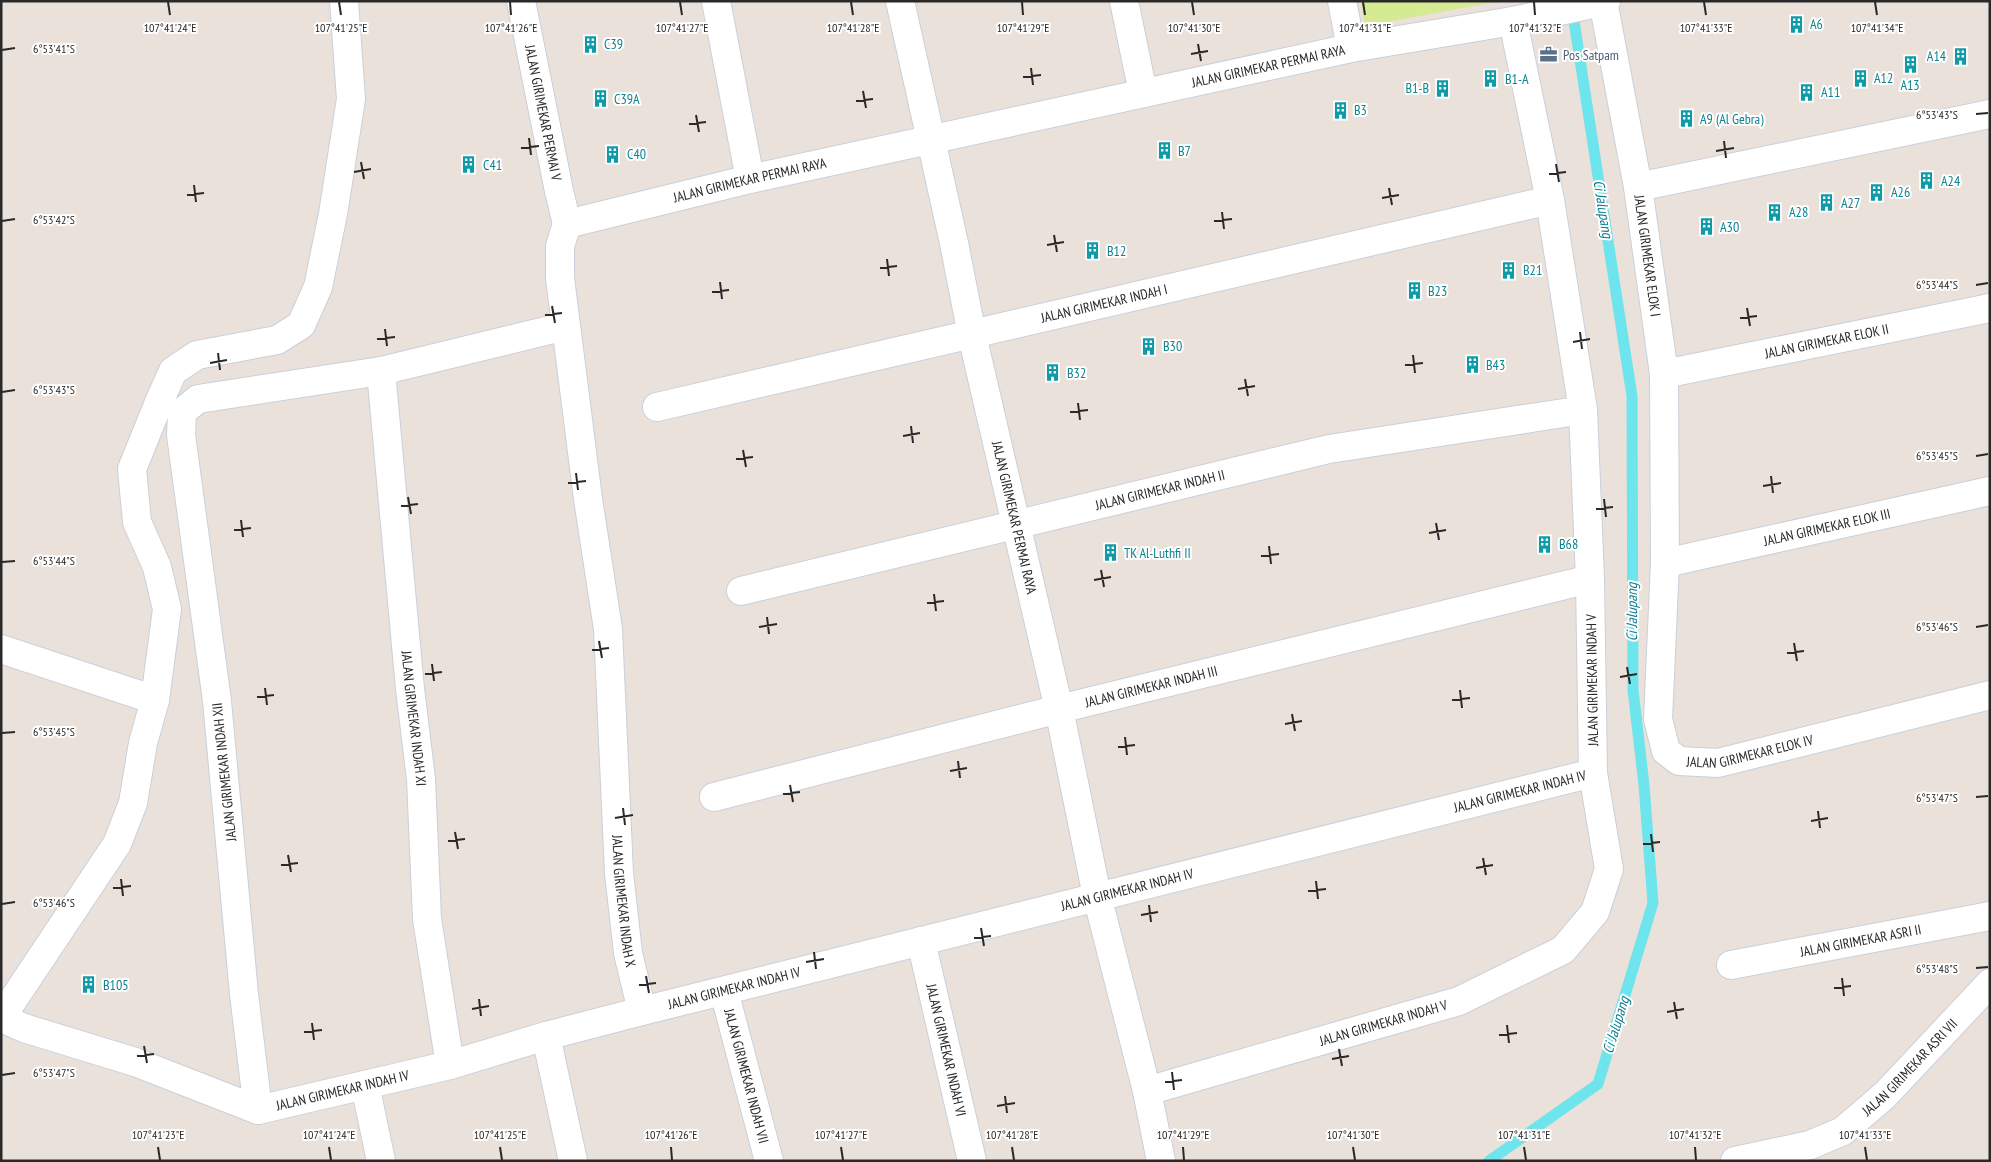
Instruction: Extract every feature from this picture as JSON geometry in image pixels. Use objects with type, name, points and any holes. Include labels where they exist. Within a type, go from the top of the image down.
[{"type":"street","points":[[1,1018],[117,844],[133,803],[143,743],[155,700],[167,608],[157,567],[137,522],[132,469],[160,400],[174,372],[197,355],[277,340],[301,325],[318,287],[351,99],[344,1]]},
{"type":"street","name":"JALAN GIRIMEKAR PERMAI V","points":[[520,1],[559,191],[568,224]]},
{"type":"street","points":[[716,1],[750,179]]},
{"type":"street","points":[[900,1],[932,139]]},
{"type":"street","points":[[1124,1],[1143,93]]},
{"type":"street","points":[[1342,1],[1351,48]]},
{"type":"street","points":[[1601,2],[1638,186]]},
{"type":"street","name":"JALAN GIRIMEKAR PERMAI RAYA","points":[[568,224],[750,179],[1351,48],[1513,21],[1601,2]]},
{"type":"street","name":"JALAN GIRIMEKAR INDAH V","points":[[1147,1091],[1459,1001],[1564,950],[1595,912],[1609,870],[1593,773],[1590,579],[1583,410],[1550,200],[1513,21]]},
{"type":"street","name":"JALAN GIRIMEKAR ELOK I","points":[[1665,563],[1664,374],[1638,186],[1990,114]]},
{"type":"street","name":"JALAN GIRIMEKAR PERMAI RAYA","points":[[932,139],[972,335],[1059,709],[1097,896]]},
{"type":"street","name":"JALAN GIRIMEKAR INDAH I","points":[[657,407],[1550,200]]},
{"type":"street","name":"JALAN GIRIMEKAR INDAH X","points":[[568,224],[560,246],[560,278],[588,499],[608,629],[619,873],[628,952],[642,1012]]},
{"type":"street","name":"JALAN GIRIMEKAR ELOK II","points":[[1664,374],[1990,308]]},
{"type":"street","name":"JALAN GIRIMEKAR INDAH XII","points":[[258,1110],[244,994],[217,700],[180,435],[182,412],[198,400],[381,371],[566,326]]},
{"type":"street","name":"JALAN GIRIMEKAR INDAH XI","points":[[381,371],[420,779],[427,919],[450,1066]]},
{"type":"street","name":"JALAN GIRIMEKAR INDAH II","points":[[741,591],[1329,449],[1583,410]]},
{"type":"street","name":"JALAN GIRIMEKAR ELOK III","points":[[1665,563],[1990,491]]},
{"type":"street","name":"JALAN GIRIMEKAR ELOK IV","points":[[1665,563],[1658,719],[1666,751],[1679,761],[1718,763],[1990,694]]},
{"type":"street","name":"JALAN GIRIMEKAR INDAH III","points":[[714,797],[1059,709],[1590,579]]},
{"type":"street","points":[[1,649],[155,700]]},
{"type":"street","name":"JALAN GIRIMEKAR INDAH IV","points":[[1,1018],[24,1028],[135,1062],[258,1110],[450,1066],[546,1036],[1097,896],[1593,773]]},
{"type":"street","points":[[1097,896],[1147,1091],[1161,1161]]},
{"type":"street","name":"JALAN GIRIMEKAR ASRI II","points":[[1732,965],[1990,916]]},
{"type":"street","name":"JALAN GIRIMEKAR INDAH VI","points":[[922,942],[972,1161]]},
{"type":"street","name":"JALAN GIRIMEKAR ASRI VII","points":[[1735,1161],[1810,1145],[1843,1131],[1885,1095],[1990,984]]},
{"type":"street","name":"JALAN GIRIMEKAR INDAH VII","points":[[724,991],[769,1161]]},
{"type":"street","points":[[546,1036],[573,1161]]},
{"type":"street","points":[[365,1086],[381,1161]]},
{"type":"green space","points":[[1361,1],[1500,1],[1365,26]]},
{"type":"waterway","name":"Ci Jalupang","points":[[1489,1161],[1598,1084],[1653,903],[1644,785],[1633,690],[1632,396],[1572,8]]},
{"type":"place","name":"A6","points":[[1796,24]]},
{"type":"place","name":"C39","points":[[590,44]]},
{"type":"place","name":"Pos Satpam","points":[[1549,55]]},
{"type":"place","name":"A14","points":[[1960,56]]},
{"type":"place","name":"A13","points":[[1910,65]]},
{"type":"place","name":"A12","points":[[1860,78]]},
{"type":"place","name":"B1-A","points":[[1491,79]]},
{"type":"place","name":"B1-B","points":[[1443,88]]},
{"type":"place","name":"A11","points":[[1807,92]]},
{"type":"place","name":"C39A","points":[[600,99]]},
{"type":"place","name":"B3","points":[[1340,110]]},
{"type":"place","name":"A9 (Al Gebra)","points":[[1686,119]]},
{"type":"place","name":"B7","points":[[1164,151]]},
{"type":"place","name":"C40","points":[[613,154]]},
{"type":"place","name":"C41","points":[[469,165]]},
{"type":"place","name":"A24","points":[[1927,181]]},
{"type":"place","name":"A26","points":[[1877,192]]},
{"type":"place","name":"A27","points":[[1827,203]]},
{"type":"place","name":"A28","points":[[1775,212]]},
{"type":"place","name":"A30","points":[[1706,227]]},
{"type":"place","name":"B12","points":[[1093,251]]},
{"type":"place","name":"B21","points":[[1509,270]]},
{"type":"place","name":"B23","points":[[1414,291]]},
{"type":"place","name":"B30","points":[[1149,346]]},
{"type":"place","name":"B43","points":[[1472,365]]},
{"type":"place","name":"B32","points":[[1053,373]]},
{"type":"place","name":"B68","points":[[1545,544]]},
{"type":"place","name":"TK Al-Luthfi II","points":[[1110,553]]},
{"type":"place","name":"B105","points":[[89,985]]}]
